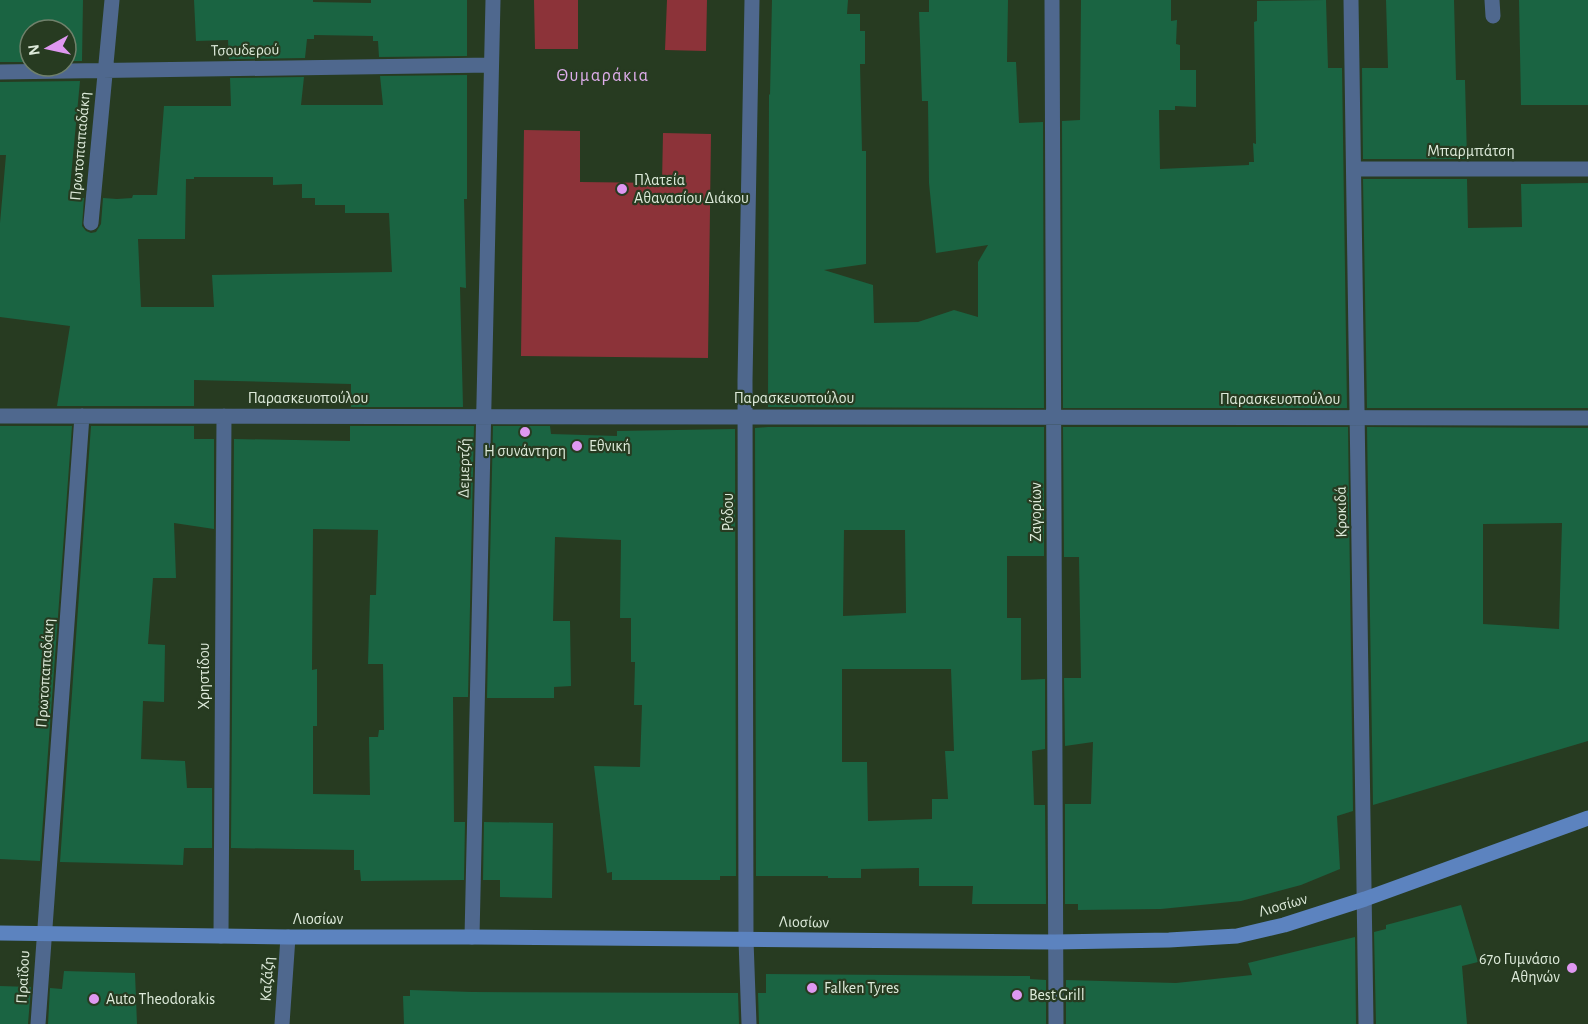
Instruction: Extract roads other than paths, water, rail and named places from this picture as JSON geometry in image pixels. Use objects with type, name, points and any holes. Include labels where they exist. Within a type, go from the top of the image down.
[{"type":"main road","name":"Λιοσίων","points":[[0,933],[1055,942],[1237,936],[1284,925],[1365,899],[1588,818]]},
{"type":"street","name":"Πρωτοπαπαδάκη","points":[[91,223],[112,0]]},
{"type":"street","name":"Δεμερτζή","points":[[472,937],[493,0]]},
{"type":"street","name":"Ρόδου","points":[[749,1024],[746,940],[746,416],[752,0]]},
{"type":"street","name":"Ζαγορίων","points":[[1052,0],[1056,1024]]},
{"type":"street","name":"Κροκιδά","points":[[1351,0],[1366,1024]]},
{"type":"street","points":[[1492,0],[1493,16]]},
{"type":"street","name":"Τσουδερού","points":[[0,72],[491,65]]},
{"type":"street","name":"Μπαρμπάτση","points":[[1354,169],[1588,169]]},
{"type":"street","name":"Παρασκευοπούλου","points":[[0,416],[1588,418]]},
{"type":"street","name":"Πρωτοπαπαδάκη","points":[[44,933],[82,416]]},
{"type":"street","name":"Χρηστίδου","points":[[220,936],[224,416]]},
{"type":"street","name":"Πραΐδου","points":[[38,1024],[44,933]]},
{"type":"street","name":"Καζάζη","points":[[282,1024],[288,937]]},
{"type":"place","name":"Πλατεία Αθανασίου Διάκου","points":[[622,189]]},
{"type":"place","name":"Η συνάντηση","points":[[525,432]]},
{"type":"place","name":"Εθνική","points":[[577,446]]},
{"type":"place","name":"67ο Γυμνάσιο Αθηνών","points":[[1572,968]]},
{"type":"place","name":"Falken Tyres","points":[[812,988]]},
{"type":"place","name":"Best Grill","points":[[1017,995]]},
{"type":"place","name":"Auto Theodorakis","points":[[94,999]]},
{"type":"district","name":"Θυμαράκια","points":[[603,76]]}]
